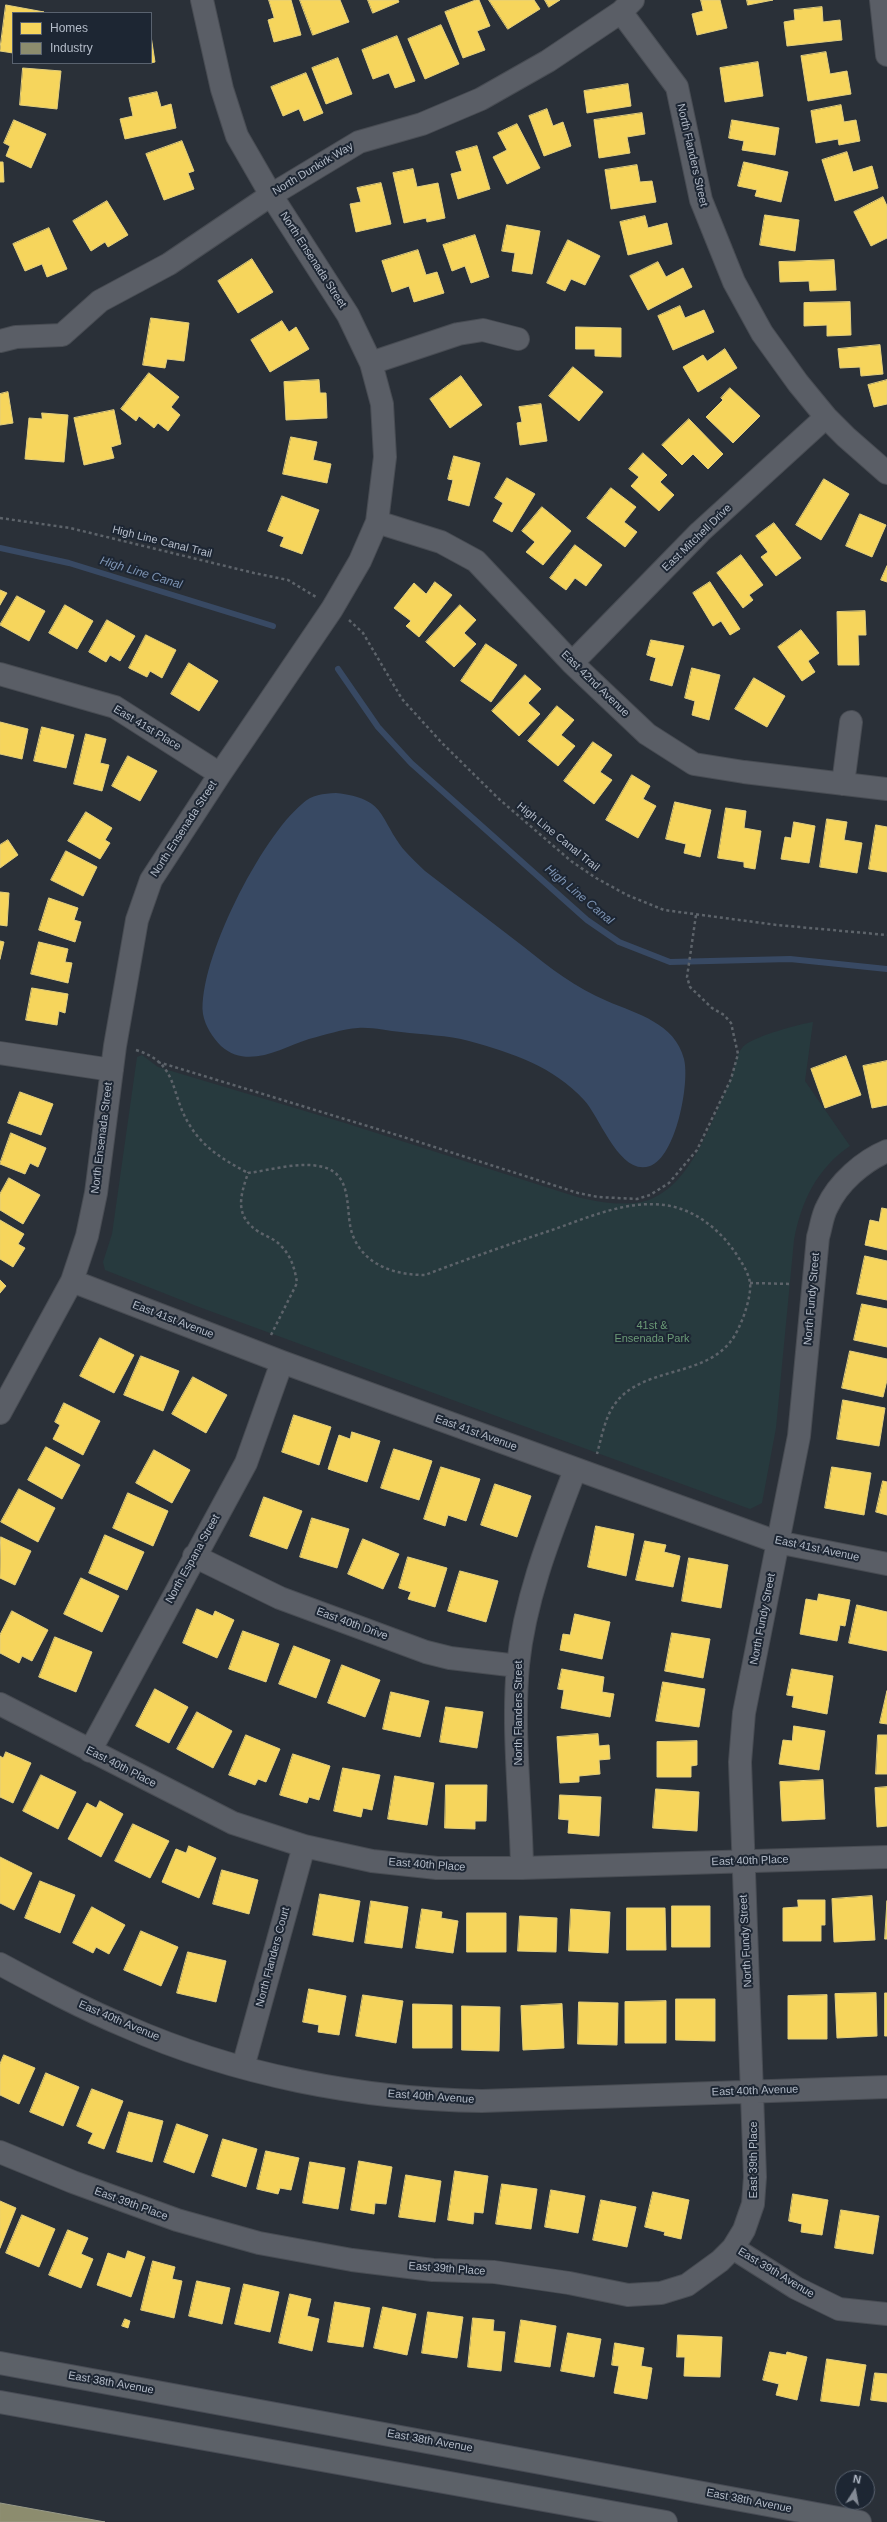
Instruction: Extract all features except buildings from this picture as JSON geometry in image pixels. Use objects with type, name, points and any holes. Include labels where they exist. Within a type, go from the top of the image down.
[{"type":"main road","name":"East 38th Avenue","points":[[0,2363],[860,2522]]},
{"type":"main road","points":[[0,2402],[666,2522]]},
{"type":"street","name":"North Ensenada Street","points":[[0,1413],[72,1281],[86,1236],[96,1193],[112,1070],[137,920],[151,880],[220,774],[285,680],[336,618],[377,522],[385,457],[382,404],[371,363],[348,315],[271,195],[237,136],[222,89],[202,0]]},
{"type":"street","points":[[881,0],[887,55]]},
{"type":"street","name":"North Dunkirk Way","points":[[0,340],[16,337],[62,335],[100,301],[169,264],[271,195],[359,142],[422,124],[481,99],[548,61],[627,6]]},
{"type":"street","name":"North Flanders Street","points":[[627,6],[677,87],[701,200],[734,282],[767,339],[798,383],[826,417],[846,437],[887,473]]},
{"type":"street","points":[[371,363],[458,334],[483,330],[518,339]]},
{"type":"street","name":"East Mitchell Drive","points":[[572,663],[700,532],[826,417]]},
{"type":"street","name":"East 42nd Avenue","points":[[377,522],[441,542],[476,561],[572,663],[648,734],[694,764],[744,772],[887,789]]},
{"type":"street","name":"East 41st Place","points":[[0,674],[115,707],[220,774]]},
{"type":"street","points":[[843,784],[851,722]]},
{"type":"street","points":[[0,1052],[112,1070]]},
{"type":"street","name":"North Fundy Street","points":[[753,2092],[742,1861],[740,1762],[744,1713],[799,1436],[818,1237],[827,1207],[842,1184],[864,1164],[887,1151]]},
{"type":"street","name":"East 41st Avenue","points":[[72,1281],[282,1362],[575,1470],[777,1542],[887,1564]]},
{"type":"street","name":"North Espana Street","points":[[90,1751],[194,1556],[246,1463],[282,1362]]},
{"type":"street","name":"North Flanders Street","points":[[522,1868],[517,1726],[518,1666],[523,1629],[536,1577],[575,1470]]},
{"type":"street","name":"East 40th Drive","points":[[194,1556],[280,1598],[426,1652],[450,1658],[518,1666]]},
{"type":"street","name":"East 40th Place","points":[[0,1704],[233,1823],[304,1846],[372,1861],[437,1868],[522,1868],[887,1857]]},
{"type":"street","name":"North Flanders Court","points":[[243,2067],[304,1846]]},
{"type":"street","name":"East 40th Avenue","points":[[0,1964],[126,2027],[243,2067],[337,2088],[444,2100],[887,2087]]},
{"type":"street","name":"East 39th Place","points":[[0,2152],[73,2182],[177,2220],[259,2243],[352,2260],[433,2270],[494,2272],[569,2283],[628,2295],[661,2293],[686,2285],[713,2267],[734,2248],[753,2204],[753,2092]]},
{"type":"street","name":"East 39th Avenue","points":[[734,2248],[796,2288],[839,2309],[887,2314]]},
{"type":"path","name":"High Line Canal Trail","points":[[0,518],[77,529],[254,574],[288,580],[314,596]]},
{"type":"path","name":"High Line Canal Trail","points":[[336,618],[363,633],[402,699],[442,743],[499,798],[571,861],[596,878],[628,895],[664,910],[777,925],[887,935]]},
{"type":"path","points":[[158,1062],[397,1134],[578,1193],[598,1197],[637,1199],[650,1195],[669,1183],[697,1150],[731,1079],[737,1060],[738,1054],[731,1023],[724,1015],[712,1008],[690,987],[686,977],[696,915]]},
{"type":"path","points":[[133,1049],[148,1054],[167,1071],[172,1080],[188,1124],[218,1157],[248,1173],[310,1165],[325,1167],[336,1175],[345,1189],[349,1199],[352,1235],[362,1250],[373,1262],[388,1271],[408,1275],[425,1275],[593,1216],[638,1205],[664,1205],[681,1208],[714,1228],[731,1245],[750,1283],[739,1328],[730,1342],[705,1362],[691,1367],[664,1373],[642,1383],[624,1395],[612,1408],[605,1424],[596,1457]]},
{"type":"path","points":[[248,1173],[241,1193],[241,1212],[247,1223],[280,1244],[290,1258],[297,1283],[270,1338]]},
{"type":"path","points":[[637,1199],[638,1205]]},
{"type":"path","points":[[750,1283],[792,1284]]},
{"type":"green space","name":"41st & Ensenada Park","points":[[813,1022],[805,1081],[850,1146],[828,1165],[812,1187],[801,1212],[797,1226],[794,1240],[776,1428],[762,1503],[750,1509],[199,1307],[105,1270],[103,1262],[112,1234],[137,1057],[142,1055],[158,1067],[345,1123],[574,1196],[602,1202],[623,1204],[643,1202],[651,1199],[666,1191],[679,1179],[700,1148],[732,1077],[739,1052],[745,1045],[768,1034]]},
{"type":"water","points":[[336,793],[353,796],[374,805],[405,851],[425,871],[554,970],[574,984],[596,996],[653,1021],[664,1028],[672,1037],[679,1047],[684,1059],[685,1085],[683,1101],[674,1135],[667,1149],[659,1160],[650,1166],[639,1167],[629,1163],[612,1144],[584,1100],[559,1078],[531,1062],[501,1050],[469,1041],[444,1036],[358,1028],[309,1039],[265,1055],[253,1057],[231,1053],[218,1043],[210,1032],[204,1018],[204,991],[221,933],[235,902],[251,871],[286,821],[302,804],[310,798],[318,795]]},
{"type":"waterway","name":"High Line Canal","points":[[0,548],[69,563],[273,626]]},
{"type":"waterway","name":"High Line Canal","points":[[338,669],[378,727],[411,763],[587,920],[619,942],[670,962],[790,959],[887,969]]}]
